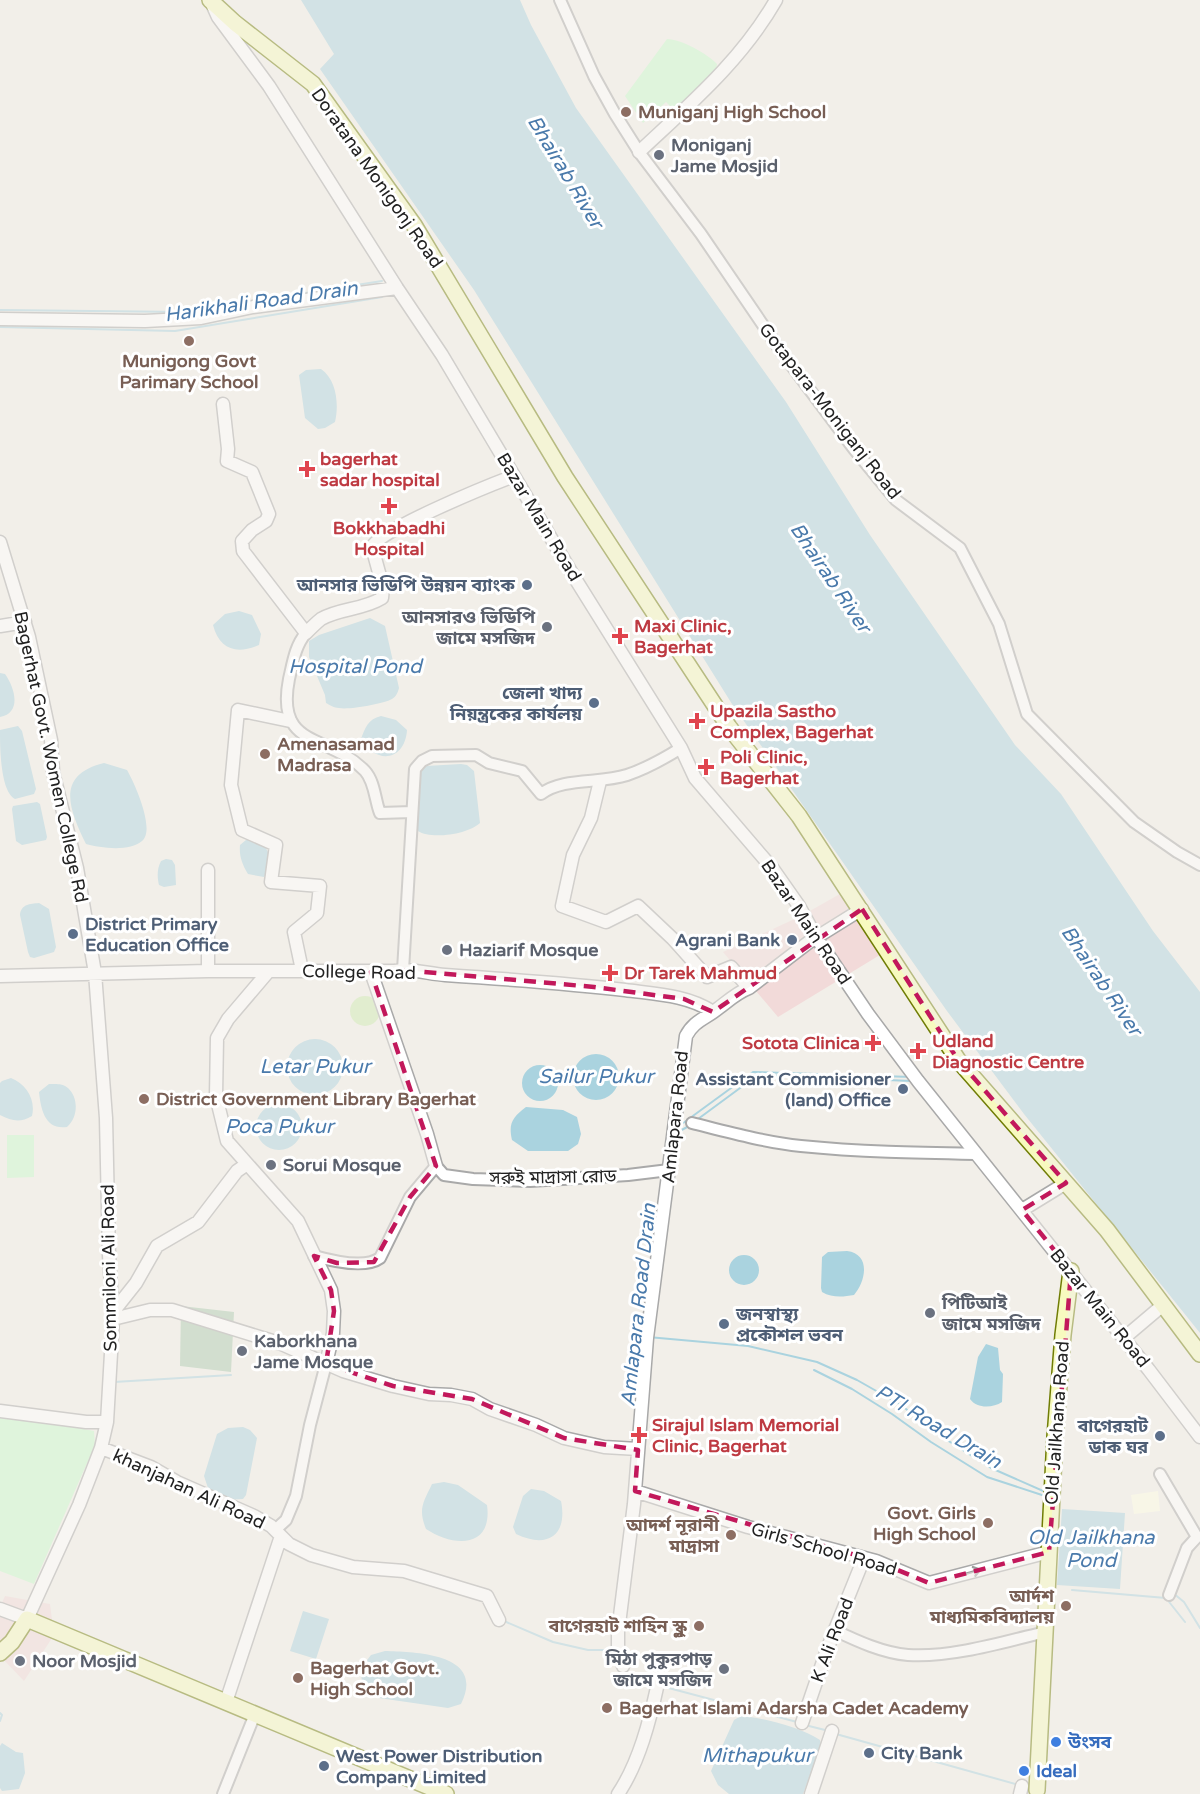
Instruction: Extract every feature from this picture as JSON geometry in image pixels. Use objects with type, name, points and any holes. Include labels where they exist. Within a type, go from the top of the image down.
[{"type":"main road","name":"Doratana Monigonj Road","points":[[211,0],[235,23],[314,84],[414,225],[565,477],[729,727],[799,816],[862,909],[958,1060],[1107,1230],[1200,1354]]},
{"type":"main road","name":"Old Jailkhana Road","points":[[1026,1790],[1045,1632],[1063,1335],[1071,1271]]},
{"type":"main road","points":[[0,1653],[12,1642],[27,1619],[446,1794]]},
{"type":"street","name":"Bazar Main Road","points":[[211,0],[218,17],[269,86],[442,355],[681,748],[695,778],[772,869],[799,906],[816,938],[874,1022],[1200,1437]]},
{"type":"street","name":"Gotapara-Moniganj Road","points":[[560,0],[594,76],[639,152],[701,234],[780,350],[854,449],[896,500],[960,548],[999,624],[1027,714],[1134,822],[1200,865]]},
{"type":"street","points":[[639,152],[722,74],[768,15],[776,0]]},
{"type":"street","points":[[0,319],[145,321],[201,318],[253,307],[397,288]]},
{"type":"street","points":[[223,404],[228,449],[227,461],[252,472],[269,514],[266,521],[252,530],[242,541],[243,551],[306,633]]},
{"type":"street","points":[[412,812],[380,813],[369,776],[342,753],[311,740],[297,730],[290,721],[286,695],[298,642],[319,620],[382,598],[383,587],[372,547],[375,542],[386,534],[441,507],[514,476]]},
{"type":"street","name":"Bagerhat Govt. Women College Rd","points":[[0,542],[25,622],[51,740],[53,772],[77,868],[95,974]]},
{"type":"street","points":[[0,626],[25,622]]},
{"type":"street","points":[[290,721],[238,710],[231,785],[242,830],[276,845],[271,882],[320,886],[317,913],[294,932],[302,970]]},
{"type":"street","points":[[403,970],[415,769],[422,761],[432,756],[476,755],[489,763],[522,771],[542,794],[556,785],[600,782],[627,775],[681,748]]},
{"type":"street","points":[[600,782],[591,818],[573,855],[562,906],[606,921],[638,906],[673,939],[707,977],[731,968],[749,988]]},
{"type":"street","points":[[208,870],[208,971]]},
{"type":"street","name":"Amlapara Road","points":[[623,1666],[618,1648],[618,1632],[635,1491],[647,1338],[683,1044],[689,1029],[699,1020],[749,988],[771,969],[816,938],[862,909]]},
{"type":"street","name":"College Road","points":[[0,976],[208,971],[371,972],[403,970],[443,975],[513,978],[639,992],[700,1003],[713,1012]]},
{"type":"street","points":[[226,1702],[278,1533],[296,1496],[310,1425],[333,1333],[334,1311],[331,1290],[298,1221],[227,1141],[216,1096],[217,1038],[228,1019],[268,972]]},
{"type":"street","points":[[314,1256],[337,1263],[374,1262],[380,1258],[410,1197],[436,1166],[371,972]]},
{"type":"street","name":"Sommiloni Ali Road","points":[[27,1619],[79,1505],[101,1448],[106,1422],[113,1315],[109,1255],[106,1118],[95,974]]},
{"type":"street","points":[[692,1123],[743,1136],[799,1146],[976,1154]]},
{"type":"street","points":[[113,1315],[136,1283],[157,1246],[198,1222],[237,1171],[247,1164]]},
{"type":"street","name":"সরুই মাদ্রাসা রোড","points":[[436,1166],[444,1175],[473,1179],[531,1181],[669,1170]]},
{"type":"street","points":[[1022,1210],[1066,1183]]},
{"type":"street","points":[[1124,1338],[1163,1305]]},
{"type":"street","points":[[113,1315],[150,1310],[172,1310],[279,1342],[326,1364],[393,1386],[429,1394],[472,1399],[490,1410],[536,1425],[564,1438],[604,1447],[638,1449]]},
{"type":"street","points":[[0,1411],[87,1422],[106,1422]]},
{"type":"street","name":"khanjahan Ali Road","points":[[101,1448],[151,1467],[177,1482],[254,1516],[289,1544],[311,1555],[353,1568],[404,1571],[487,1596],[499,1620]]},
{"type":"street","points":[[1160,1474],[1197,1537],[1187,1548],[1169,1595]]},
{"type":"street","name":"Girls School Road","points":[[635,1491],[748,1527],[864,1558],[929,1583],[1049,1552]]},
{"type":"street","name":"K Ali Road","points":[[802,1723],[834,1630],[864,1558]]},
{"type":"street","points":[[0,1609],[27,1619]]},
{"type":"street","points":[[834,1630],[878,1648],[907,1655],[966,1650],[1045,1632]]},
{"type":"street","points":[[618,1794],[625,1784],[638,1750],[658,1683]]},
{"type":"street","points":[[224,1794],[255,1714]]},
{"type":"street","points":[[811,1794],[832,1731]]},
{"type":"highlighted area","points":[[862,909],[958,1060],[1066,1183],[1022,1210],[1071,1271],[1049,1552],[929,1583],[876,1561],[635,1491],[638,1450],[564,1438],[472,1399],[393,1386],[326,1364],[334,1311],[331,1290],[314,1256],[337,1263],[374,1262],[410,1197],[436,1166],[371,972],[403,970],[594,987],[684,999],[713,1012]]},
{"type":"shaded area","points":[[854,886],[893,947],[778,1017],[723,952],[801,916]]},
{"type":"shaded area","points":[[181,1306],[234,1312],[231,1372],[180,1366]]},
{"type":"shaded area","points":[[1158,1491],[1160,1511],[1134,1514],[1131,1495]]},
{"type":"shaded area","points":[[5,1596],[50,1604],[54,1635],[24,1681],[0,1656],[0,1607]]},
{"type":"green space","points":[[667,39],[687,44],[701,52],[717,64],[716,70],[676,112],[666,102],[643,123],[625,96]]},
{"type":"green space","points":[[365,996],[376,1000],[380,1011],[376,1022],[365,1026],[354,1022],[350,1011],[354,1000]]},
{"type":"green space","points":[[7,1135],[34,1135],[34,1177],[7,1178]]},
{"type":"green space","points":[[0,1417],[31,1419],[94,1431],[95,1445],[34,1584],[0,1571]]},
{"type":"water","name":"Bhairab River","points":[[301,0],[520,0],[576,108],[786,402],[870,535],[1015,745],[1061,794],[1153,931],[1200,992],[1200,1333],[1024,1114],[947,1011],[732,704],[474,290],[320,69],[334,54]]},
{"type":"water","points":[[321,369],[334,386],[337,408],[335,422],[318,429],[305,418],[299,375],[306,370]]},
{"type":"water","points":[[239,611],[252,615],[261,634],[259,645],[236,649],[224,645],[219,640],[213,625],[225,614]]},
{"type":"water","name":"Hospital Pond","points":[[370,618],[385,626],[399,688],[396,696],[388,701],[366,706],[334,707],[326,703],[325,695],[309,657],[309,641],[319,635]]},
{"type":"water","points":[[0,673],[5,674],[9,680],[15,699],[11,711],[0,717]]},
{"type":"water","points":[[381,716],[396,720],[407,730],[401,748],[389,756],[374,753],[361,739],[370,722]]},
{"type":"water","points":[[18,726],[22,731],[36,789],[34,794],[15,799],[6,787],[4,778],[0,730]]},
{"type":"water","points":[[104,763],[127,770],[139,795],[147,827],[146,835],[142,841],[130,847],[99,847],[86,844],[71,806],[72,785],[78,776],[88,768]]},
{"type":"water","points":[[467,765],[474,771],[480,823],[459,833],[432,835],[418,831],[421,770],[426,766]]},
{"type":"water","points":[[37,802],[40,804],[46,840],[22,845],[16,841],[13,806]]},
{"type":"water","points":[[246,840],[260,843],[268,851],[269,864],[264,877],[248,874],[244,867],[240,845]]},
{"type":"water","points":[[172,860],[175,865],[176,885],[164,887],[159,885],[158,873],[161,861]]},
{"type":"water","points":[[39,903],[49,909],[56,947],[54,952],[34,958],[30,957],[28,952],[20,915],[24,907]]},
{"type":"water","name":"Letar Pukur","points":[[309,1039],[321,1039],[331,1043],[339,1051],[343,1067],[339,1083],[331,1091],[321,1095],[309,1095],[299,1091],[291,1083],[287,1073],[287,1061],[291,1051],[299,1043]]},
{"type":"water","name":"Sailur Pukur","points":[[596,1054],[612,1061],[619,1077],[612,1093],[596,1100],[580,1093],[573,1077],[580,1061]]},
{"type":"water","points":[[540,1065],[553,1070],[558,1083],[553,1096],[540,1101],[527,1096],[522,1083],[527,1070]]},
{"type":"water","points":[[11,1078],[25,1088],[33,1104],[32,1116],[24,1120],[8,1119],[0,1115],[0,1083]]},
{"type":"water","points":[[49,1084],[66,1086],[72,1092],[76,1108],[73,1119],[67,1127],[60,1127],[49,1122],[43,1112],[39,1092]]},
{"type":"water","name":"Poca Pukur","points":[[279,1104],[295,1111],[302,1127],[295,1143],[279,1150],[263,1143],[256,1127],[263,1111]]},
{"type":"water","points":[[526,1107],[563,1110],[577,1117],[581,1134],[578,1144],[568,1151],[528,1151],[512,1140],[511,1125]]},
{"type":"water","points":[[828,1252],[855,1253],[863,1263],[863,1276],[858,1289],[854,1295],[846,1296],[834,1296],[822,1292],[822,1257]]},
{"type":"water","points":[[744,1255],[755,1259],[759,1270],[755,1281],[744,1285],[733,1281],[729,1270],[733,1259]]},
{"type":"water","points":[[986,1344],[998,1348],[1000,1370],[1003,1374],[1002,1402],[985,1406],[977,1405],[970,1399],[978,1357]]},
{"type":"water","points":[[243,1427],[250,1430],[257,1438],[246,1495],[243,1499],[226,1500],[209,1491],[204,1476],[217,1434],[228,1428]]},
{"type":"water","points":[[444,1482],[458,1485],[487,1505],[484,1530],[477,1537],[459,1541],[437,1535],[426,1529],[422,1516],[424,1501],[432,1484]]},
{"type":"water","points":[[531,1489],[544,1491],[561,1501],[561,1523],[558,1531],[546,1539],[537,1540],[516,1534],[513,1527],[523,1496]]},
{"type":"water","name":"Old Jailkhana Pond","points":[[1062,1509],[1125,1513],[1120,1589],[1057,1585]]},
{"type":"water","points":[[303,1611],[329,1619],[316,1659],[290,1651]]},
{"type":"water","points":[[385,1651],[430,1655],[445,1659],[457,1666],[464,1675],[466,1687],[461,1704],[448,1708],[379,1698],[367,1692],[362,1686],[361,1668],[371,1655]]},
{"type":"water","name":"Mithapukur","points":[[741,1716],[782,1724],[820,1740],[821,1745],[803,1794],[729,1794],[718,1785],[711,1771],[734,1720]]},
{"type":"water","points":[[2,1743],[16,1752],[23,1753],[25,1773],[19,1789],[2,1791],[0,1788],[0,1746]]},
{"type":"waterway","name":"Harikhali Road Drain","points":[[0,310],[184,312],[382,281]]},
{"type":"waterway","name":"Harikhali Road Drain","points":[[0,327],[175,331],[382,297]]},
{"type":"waterway","name":"Amlapara Road Drain","points":[[753,1072],[912,1077],[1069,1273],[1060,1350],[1050,1494],[991,1468],[936,1433],[901,1405],[857,1380],[817,1362],[748,1346],[648,1337],[675,1129],[753,1072]]},
{"type":"waterway","points":[[698,1119],[755,1077],[762,1075],[912,1081]]},
{"type":"waterway","points":[[678,1132],[689,1126]]},
{"type":"waterway","name":"PTI Road Drain","points":[[814,1370],[852,1389],[987,1477],[1045,1496]]},
{"type":"waterway","points":[[114,1382],[231,1375]]},
{"type":"waterway","points":[[1072,1590],[1166,1598],[1185,1622]]},
{"type":"waterway","points":[[1173,1593],[1184,1602],[1200,1628]]},
{"type":"waterway","points":[[504,1621],[553,1642],[588,1650],[603,1650],[615,1655]]},
{"type":"waterway","points":[[661,1686],[797,1722]]},
{"type":"waterway","points":[[0,1713],[2,1715],[0,1721]]},
{"type":"waterway","points":[[805,1725],[829,1731]]},
{"type":"waterway","points":[[836,1734],[1019,1785]]},
{"type":"place","name":"Muniganj High School","points":[[626,112]]},
{"type":"place","name":"Moniganj Jame Mosjid","points":[[659,155]]},
{"type":"place","name":"Munigong Govt Parimary School","points":[[189,341]]},
{"type":"place","name":"bagerhat sadar hospital","points":[[307,469]]},
{"type":"place","name":"Bokkhabadhi Hospital","points":[[389,506]]},
{"type":"place","name":"আনসার ভিডিপি উন্নয়ন ব্যাংক","points":[[527,585]]},
{"type":"place","name":"আনসারও ভিডিপি জামে মসজিদ","points":[[547,627]]},
{"type":"place","name":"Maxi Clinic, Bagerhat","points":[[620,636]]},
{"type":"place","name":"জেলা খাদ্য নিয়ন্ত্রকের কার্যলয়","points":[[594,703]]},
{"type":"place","name":"Upazila Sastho Complex, Bagerhat","points":[[697,721]]},
{"type":"place","name":"Amenasamad Madrasa","points":[[265,754]]},
{"type":"place","name":"Poli Clinic, Bagerhat","points":[[706,767]]},
{"type":"place","name":"District Primary Education Office","points":[[73,934]]},
{"type":"place","name":"Agrani Bank","points":[[792,940]]},
{"type":"place","name":"Haziarif Mosque","points":[[447,950]]},
{"type":"place","name":"Dr Tarek Mahmud","points":[[610,973]]},
{"type":"place","name":"Sotota Clinica","points":[[873,1043]]},
{"type":"place","name":"Udland Diagnostic Centre","points":[[918,1051]]},
{"type":"place","name":"Assistant Commisioner (land) Office","points":[[903,1089]]},
{"type":"place","name":"District Government Library Bagerhat","points":[[144,1099]]},
{"type":"place","name":"Sorui Mosque","points":[[271,1165]]},
{"type":"place","name":"পিটিআই জামে মসজিদ","points":[[930,1313]]},
{"type":"place","name":"জনস্বাস্থ্য প্রকৌশল ভবন","points":[[724,1324]]},
{"type":"place","name":"Kaborkhana Jame Mosque","points":[[242,1351]]},
{"type":"place","name":"Sirajul Islam Memorial Clinic, Bagerhat","points":[[639,1435]]},
{"type":"place","name":"বাগেরহাট ডাক ঘর","points":[[1160,1436]]},
{"type":"place","name":"Govt. Girls High School","points":[[988,1523]]},
{"type":"place","name":"আদর্শ নূরানী মাদ্রাসা","points":[[731,1535]]},
{"type":"place","name":"আর্দশ মাধ্যমিকবিদ্যালয়","points":[[1066,1606]]},
{"type":"place","name":"বাগেরহাট শাহিন স্কুল","points":[[699,1626]]},
{"type":"place","name":"Noor Mosjid","points":[[20,1661]]},
{"type":"place","name":"মিঠা পুকুরপাড় জামে মসজিদ","points":[[724,1669]]},
{"type":"place","name":"Bagerhat Govt. High School","points":[[298,1678]]},
{"type":"place","name":"Bagerhat Islami Adarsha Cadet Academy","points":[[607,1708]]},
{"type":"place","name":"উংসব","points":[[1056,1742]]},
{"type":"place","name":"City Bank","points":[[869,1753]]},
{"type":"place","name":"West Power Distribution Company Limited","points":[[324,1766]]},
{"type":"place","name":"Ideal","points":[[1024,1771]]}]
